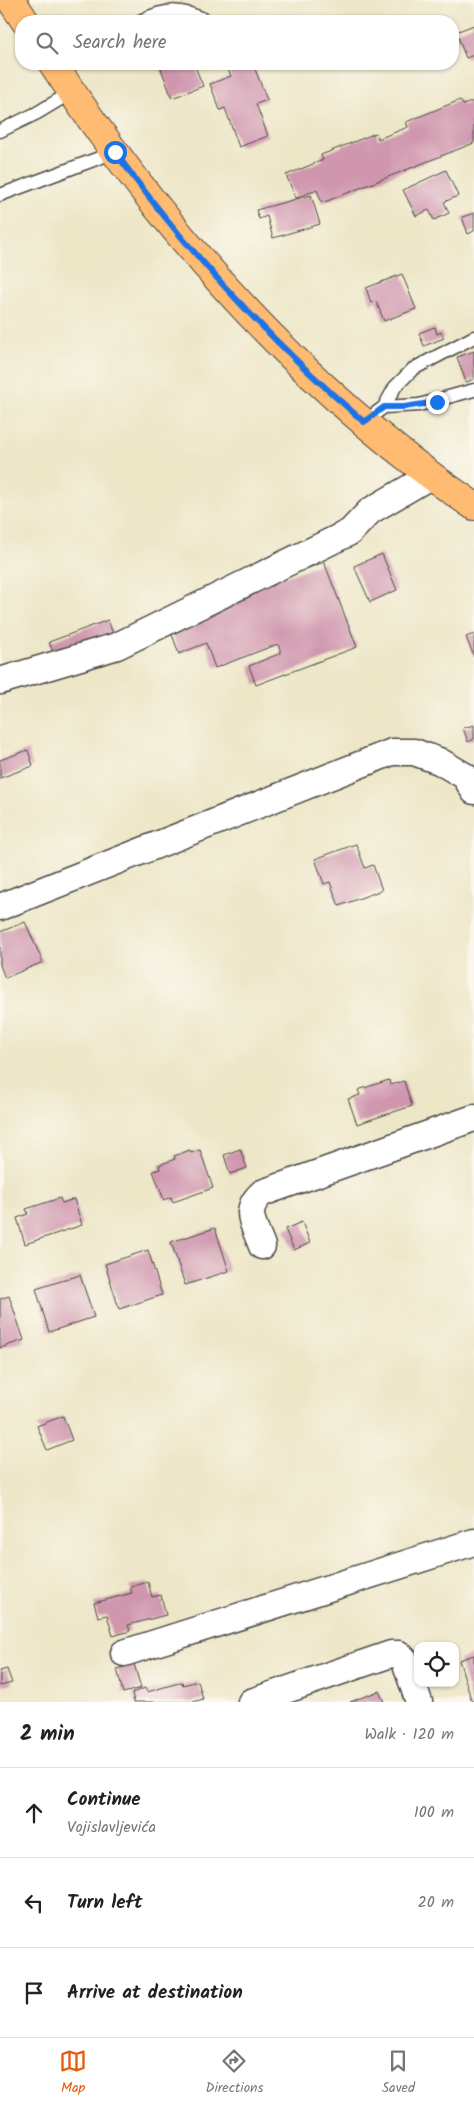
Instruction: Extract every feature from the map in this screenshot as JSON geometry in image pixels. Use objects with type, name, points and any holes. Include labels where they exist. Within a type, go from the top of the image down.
[{"type":"main road","points":[[11,0],[21,15]]},
{"type":"main road","points":[[59,70],[72,92],[141,187],[232,295],[315,380],[374,414],[430,476],[474,506]]},
{"type":"street","points":[[0,681],[117,646],[350,532],[370,511],[430,476]]},
{"type":"street","points":[[0,907],[392,752],[414,752],[439,760],[465,776],[474,792]]},
{"type":"street","points":[[262,1246],[250,1210],[253,1201],[262,1192],[474,1118]]},
{"type":"street","points":[[124,1652],[474,1542]]},
{"type":"street","points":[[252,1702],[391,1654],[399,1654],[404,1659],[419,1702]]},
{"type":"lane","points":[[153,15],[174,10],[194,15]]},
{"type":"lane","points":[[0,131],[37,113],[72,92]]},
{"type":"lane","points":[[0,195],[115,152]]},
{"type":"lane","points":[[374,414],[394,387],[413,369],[474,337]]},
{"type":"lane","points":[[374,414],[419,406],[474,390]]},
{"type":"building","points":[[474,25],[474,55],[466,58],[459,40],[459,31]]},
{"type":"building","points":[[162,70],[196,70],[203,86],[172,98]]},
{"type":"building","points":[[228,70],[255,70],[267,100],[256,104],[268,136],[239,147],[225,108],[220,110],[210,84],[231,76]]},
{"type":"building","points":[[460,100],[463,105],[474,101],[474,143],[322,203],[317,190],[296,198],[286,175],[323,160],[321,155],[376,133],[378,139],[408,127],[406,122]]},
{"type":"building","points":[[446,170],[458,196],[444,202],[449,213],[434,220],[429,210],[416,216],[403,190]]},
{"type":"building","points":[[311,195],[320,224],[273,238],[267,216],[259,219],[256,210]]},
{"type":"building","points":[[474,213],[474,231],[468,234],[462,217]]},
{"type":"building","points":[[402,274],[416,309],[384,321],[376,301],[371,303],[366,288]]},
{"type":"building","points":[[435,327],[437,334],[441,332],[444,338],[424,346],[419,333]]},
{"type":"building","points":[[474,351],[474,379],[466,382],[457,357]]},
{"type":"building","points":[[382,554],[397,590],[370,602],[354,566]]},
{"type":"building","points":[[324,562],[357,647],[256,685],[249,666],[281,653],[278,644],[215,668],[206,643],[179,654],[169,626],[181,617]]},
{"type":"building","points":[[108,620],[114,637],[56,659],[49,642]]},
{"type":"building","points":[[474,634],[474,657],[466,637]]},
{"type":"building","points":[[474,725],[474,739],[468,742],[463,728]]},
{"type":"building","points":[[28,750],[33,766],[0,778],[0,760]]},
{"type":"building","points":[[356,844],[365,868],[373,865],[382,890],[339,906],[330,882],[324,884],[315,859]]},
{"type":"building","points":[[25,922],[43,962],[5,978],[0,965],[0,932]]},
{"type":"building","points":[[389,1080],[390,1085],[404,1081],[412,1106],[357,1124],[348,1099],[360,1095],[358,1090]]},
{"type":"building","points":[[240,1149],[247,1168],[230,1174],[224,1155]]},
{"type":"building","points":[[190,1150],[191,1153],[200,1150],[213,1188],[173,1202],[171,1197],[164,1200],[153,1171],[160,1169],[159,1165],[175,1159],[174,1156]]},
{"type":"building","points":[[60,1198],[62,1203],[74,1199],[82,1225],[25,1244],[17,1218],[28,1214],[26,1209]]},
{"type":"building","points":[[302,1222],[310,1243],[294,1250],[285,1229]]},
{"type":"building","points":[[215,1228],[229,1271],[185,1285],[171,1242]]},
{"type":"building","points":[[148,1250],[162,1295],[119,1309],[105,1264]]},
{"type":"building","points":[[80,1275],[94,1317],[49,1332],[36,1289]]},
{"type":"building","points":[[9,1296],[24,1340],[0,1348],[0,1299]]},
{"type":"building","points":[[63,1416],[72,1440],[47,1450],[37,1426]]},
{"type":"building","points":[[148,1582],[152,1597],[161,1595],[166,1615],[128,1625],[130,1631],[113,1636],[107,1615],[98,1617],[94,1603],[132,1593],[130,1587]]},
{"type":"building","points":[[474,1655],[474,1701],[472,1702],[459,1660]]},
{"type":"building","points":[[134,1664],[141,1688],[123,1693],[117,1669]]},
{"type":"building","points":[[7,1669],[12,1683],[0,1686],[0,1671]]},
{"type":"building","points":[[198,1681],[203,1699],[193,1702],[134,1702],[132,1693],[145,1688],[147,1692],[182,1682],[183,1685]]},
{"type":"building","points":[[379,1691],[384,1702],[350,1702]]},
{"type":"route","points":[[115,152],[141,187],[232,295],[315,380],[364,422],[384,407],[419,406],[437,402]]}]
